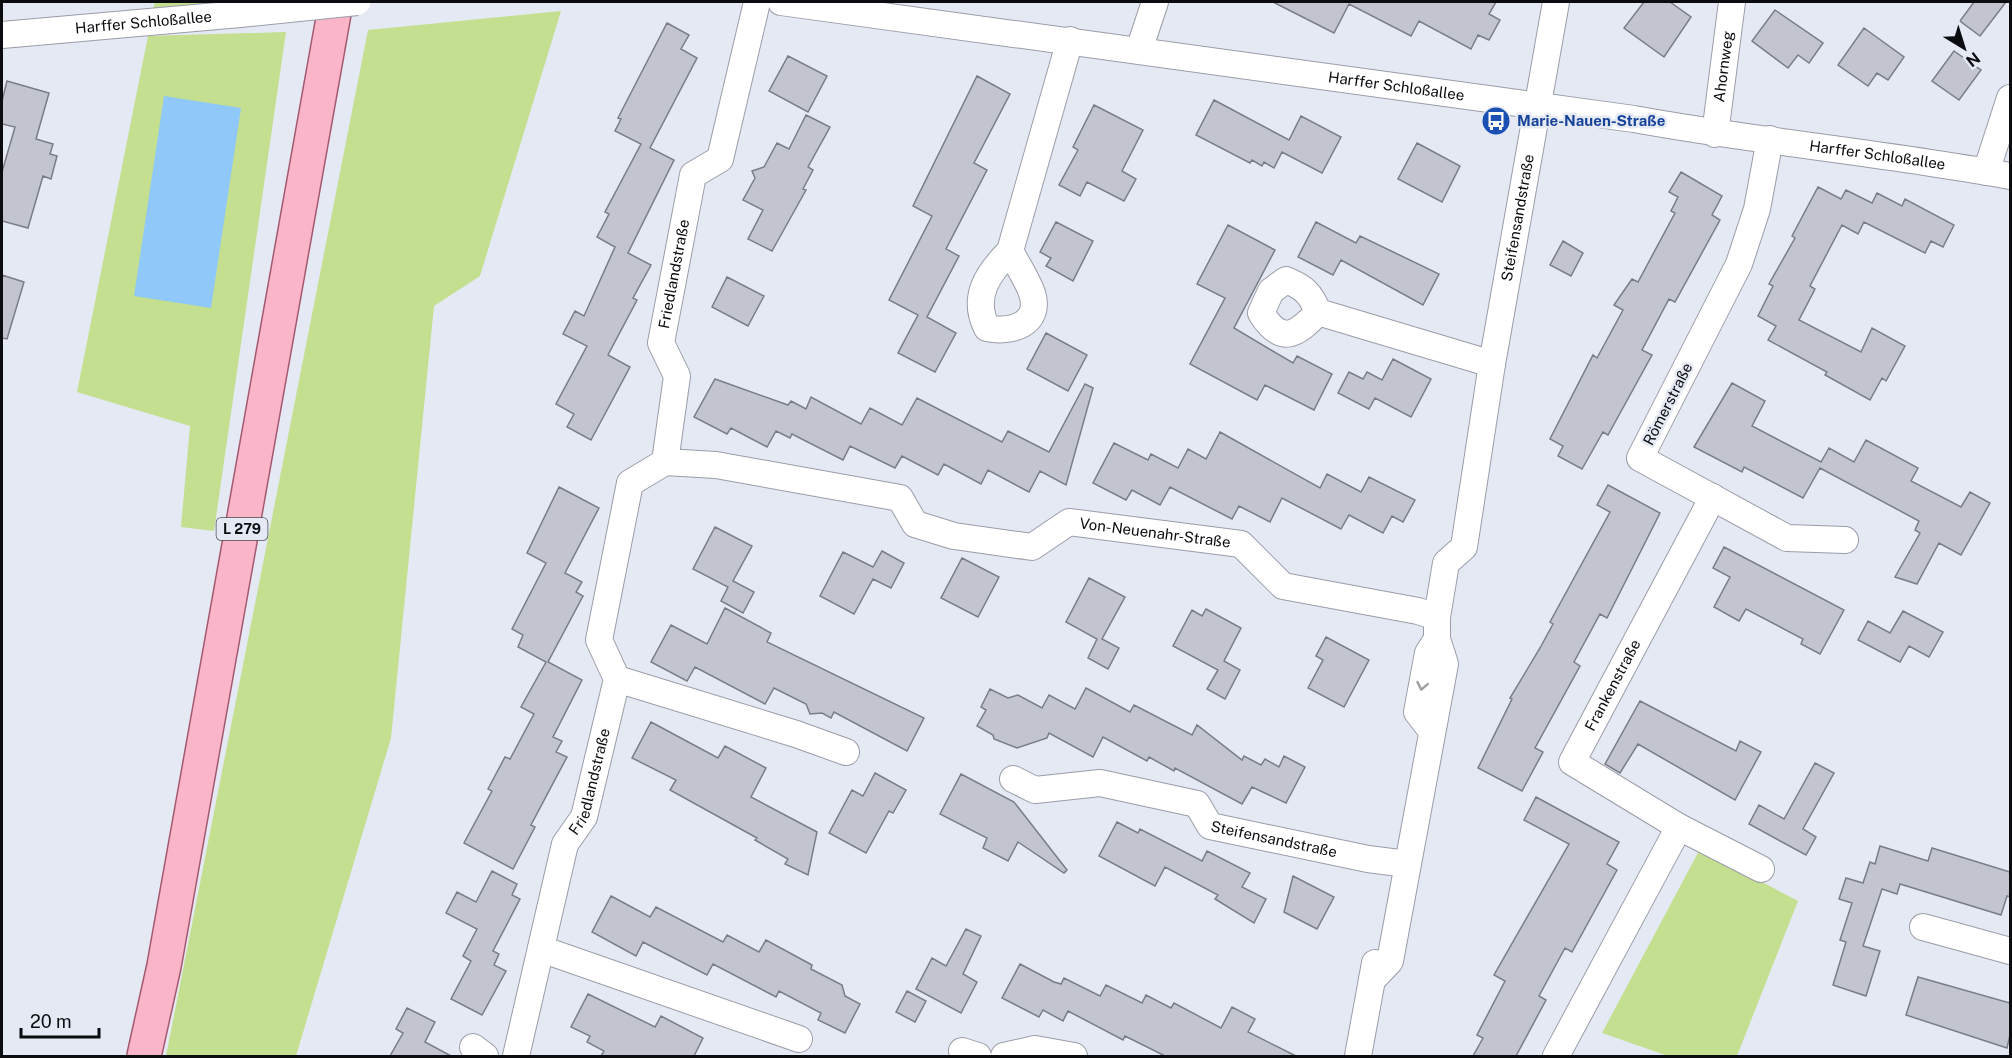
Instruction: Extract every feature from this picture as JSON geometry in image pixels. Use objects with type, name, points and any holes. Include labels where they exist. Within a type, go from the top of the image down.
[{"type":"main road","name":"L 279","points":[[144,1056],[164,966],[336,2]]},
{"type":"street","name":"Harffer Schloßallee","points":[[2,35],[357,2]]},
{"type":"street","name":"Friedlandstraße","points":[[665,462],[677,376],[661,343],[693,175],[720,159],[756,2]]},
{"type":"street","name":"Harffer Schloßallee","points":[[781,2],[876,7],[1208,62],[1634,119],[1715,134],[1770,139],[1998,174]]},
{"type":"street","points":[[1139,50],[1155,2]]},
{"type":"street","name":"Steifensandstraße","points":[[1013,779],[1035,790],[1100,783],[1197,804],[1210,826],[1368,859],[1406,873],[1431,732],[1417,712],[1428,654],[1437,628],[1446,563],[1464,547],[1492,364],[1556,2]]},
{"type":"street","name":"Ahornweg","points":[[1715,134],[1732,2]]},
{"type":"street","points":[[1010,251],[1070,40]]},
{"type":"street","points":[[1998,174],[2010,98]]},
{"type":"street","name":"Römerstraße","points":[[1770,139],[1757,209],[1739,264],[1640,458],[1787,538],[1845,540]]},
{"type":"street","points":[[1318,312],[1492,364]]},
{"type":"street","name":"Von-Neuenahr-Straße","points":[[665,462],[716,465],[900,498],[915,524],[954,536],[1032,547],[1069,522],[1241,543],[1283,586],[1418,611],[1437,628]]},
{"type":"street","points":[[665,462],[630,483],[599,640],[617,679],[796,734],[846,752]]},
{"type":"street","name":"Frankenstraße","points":[[1713,497],[1572,762],[1679,827],[1761,869]]},
{"type":"street","name":"Friedlandstraße","points":[[516,1056],[565,844],[584,818],[617,679]]},
{"type":"street","points":[[1556,1056],[1679,827]]},
{"type":"street","points":[[1358,1056],[1384,895],[1406,873]]},
{"type":"street","points":[[1923,927],[2010,951]]},
{"type":"street","points":[[541,949],[799,1039]]},
{"type":"street","points":[[1004,1056],[1035,1049],[1074,1056]]},
{"type":"green space","points":[[155,2],[263,2],[152,12]]},
{"type":"green space","points":[[561,11],[480,276],[434,306],[391,738],[296,1056],[166,1056],[368,30]]},
{"type":"green space","points":[[286,32],[214,531],[181,527],[190,426],[77,392],[148,36]]},
{"type":"green space","points":[[1700,849],[1798,901],[1737,1056],[1668,1056],[1602,1033]]},
{"type":"water","points":[[164,96],[241,108],[211,308],[134,296]]},
{"type":"building","points":[[1273,2],[1496,2],[1489,14],[1500,20],[1489,40],[1478,35],[1471,49],[1419,21],[1411,36],[1349,4],[1334,33]]},
{"type":"building","points":[[1644,2],[1670,2],[1691,17],[1664,57],[1624,28]]},
{"type":"building","points":[[1974,2],[2006,2],[1980,36],[1960,21]]},
{"type":"building","points":[[1775,10],[1823,43],[1809,63],[1798,55],[1788,68],[1752,41]]},
{"type":"building","points":[[667,23],[689,35],[681,49],[697,58],[650,148],[674,160],[628,253],[651,265],[633,298],[637,300],[608,355],[630,367],[591,440],[567,427],[574,414],[556,404],[587,346],[563,334],[575,311],[584,316],[615,247],[597,237],[609,214],[605,212],[641,144],[615,131],[621,119],[618,118]]},
{"type":"building","points":[[1864,28],[1904,57],[1888,80],[1877,73],[1868,86],[1838,65]]},
{"type":"building","points":[[1954,51],[1981,70],[1959,100],[1932,81]]},
{"type":"building","points":[[788,56],[827,76],[808,112],[769,91]]},
{"type":"building","points":[[977,76],[1010,94],[974,163],[987,170],[946,249],[959,256],[927,317],[956,333],[935,372],[898,353],[918,315],[889,300],[932,216],[913,206]]},
{"type":"building","points":[[7,81],[49,93],[36,139],[53,144],[50,154],[57,156],[51,179],[43,176],[28,228],[2,221],[2,172],[15,127],[2,124],[2,101]]},
{"type":"building","points":[[1214,100],[1289,140],[1301,116],[1341,137],[1322,173],[1282,152],[1274,168],[1264,162],[1262,166],[1252,160],[1250,163],[1196,135]]},
{"type":"building","points":[[1094,105],[1143,130],[1122,171],[1136,179],[1124,201],[1087,182],[1080,196],[1059,185],[1078,150],[1073,147]]},
{"type":"building","points":[[806,115],[830,127],[808,167],[813,170],[803,189],[806,190],[772,251],[748,239],[763,210],[743,200],[755,178],[752,171],[764,167],[777,143],[789,149]]},
{"type":"building","points":[[1417,143],[1460,166],[1442,202],[1398,179]]},
{"type":"building","points":[[1681,172],[1722,196],[1712,215],[1720,220],[1675,302],[1669,299],[1642,350],[1652,355],[1608,435],[1603,432],[1582,469],[1558,456],[1563,446],[1550,439],[1593,355],[1597,358],[1623,310],[1614,305],[1632,279],[1638,282],[1675,213],[1671,211],[1678,197],[1669,192]]},
{"type":"building","points":[[1818,187],[1841,199],[1846,190],[1872,203],[1877,193],[1902,206],[1905,199],[1954,225],[1943,247],[1931,241],[1925,253],[1864,222],[1858,234],[1842,225],[1810,286],[1815,289],[1799,320],[1861,352],[1872,328],[1905,346],[1886,381],[1882,378],[1870,400],[1825,375],[1827,372],[1768,340],[1776,326],[1758,316],[1773,286],[1769,284],[1795,238],[1792,236]]},
{"type":"building","points":[[1056,222],[1093,241],[1073,281],[1046,266],[1051,258],[1040,252]]},
{"type":"building","points":[[1316,222],[1356,243],[1360,236],[1439,274],[1423,305],[1341,260],[1333,275],[1298,257]]},
{"type":"building","points":[[1228,225],[1275,250],[1234,328],[1293,363],[1297,356],[1332,374],[1314,410],[1265,385],[1257,400],[1190,364],[1225,298],[1197,284]]},
{"type":"building","points":[[1563,241],[1583,253],[1571,276],[1550,265]]},
{"type":"building","points":[[2,275],[24,282],[7,339],[2,338]]},
{"type":"building","points":[[727,277],[764,296],[748,326],[712,307]]},
{"type":"building","points":[[1046,333],[1087,355],[1068,391],[1027,369]]},
{"type":"building","points":[[1393,359],[1431,379],[1411,417],[1375,398],[1369,409],[1338,393],[1349,372],[1363,379],[1367,372],[1382,380]]},
{"type":"building","points":[[715,379],[788,405],[791,401],[806,409],[811,397],[861,424],[870,408],[902,425],[917,398],[1002,442],[1008,431],[1049,452],[1085,384],[1093,388],[1066,485],[1040,471],[1029,492],[988,470],[981,484],[944,464],[938,475],[902,456],[895,468],[850,446],[843,460],[792,434],[790,438],[776,431],[767,447],[731,428],[727,434],[694,417]]},
{"type":"building","points":[[1732,383],[1765,401],[1752,426],[1821,462],[1829,448],[1854,462],[1866,440],[1918,468],[1911,481],[1961,507],[1970,492],[1990,503],[1961,555],[1939,543],[1917,584],[1895,577],[1920,533],[1915,530],[1919,521],[1820,468],[1803,498],[1744,467],[1742,472],[1694,447]]},
{"type":"building","points":[[1220,432],[1320,488],[1327,474],[1361,492],[1369,477],[1415,500],[1403,522],[1392,516],[1383,533],[1349,515],[1341,529],[1282,498],[1270,522],[1239,506],[1232,519],[1170,487],[1160,505],[1132,490],[1126,500],[1093,483],[1114,443],[1148,460],[1151,454],[1178,468],[1188,449],[1206,459]]},
{"type":"building","points":[[1608,485],[1660,513],[1607,618],[1600,614],[1574,662],[1580,666],[1535,748],[1543,752],[1522,791],[1478,768],[1512,699],[1510,698],[1553,624],[1550,622],[1610,512],[1597,505]]},
{"type":"building","points":[[559,487],[599,508],[565,573],[582,582],[576,592],[583,596],[548,662],[582,680],[553,737],[562,741],[556,752],[567,757],[531,825],[535,827],[513,869],[464,843],[492,791],[488,789],[505,757],[510,759],[534,714],[521,707],[546,662],[518,647],[523,635],[512,629],[546,563],[527,553]]},
{"type":"building","points":[[715,527],[752,546],[733,581],[754,592],[743,613],[721,601],[728,587],[693,569]]},
{"type":"building","points":[[1724,547],[1844,610],[1820,654],[1801,644],[1803,639],[1746,609],[1739,621],[1714,607],[1730,577],[1713,568]]},
{"type":"building","points":[[882,551],[904,563],[891,588],[873,579],[854,614],[820,596],[843,552],[873,567]]},
{"type":"building","points":[[962,558],[999,577],[978,617],[941,598]]},
{"type":"building","points":[[1089,578],[1125,597],[1102,639],[1119,648],[1108,669],[1088,658],[1097,639],[1066,622]]},
{"type":"building","points":[[725,608],[771,633],[767,642],[924,718],[907,751],[834,712],[831,718],[822,713],[810,714],[806,704],[774,688],[765,704],[695,667],[687,681],[651,662],[671,625],[707,644]]},
{"type":"building","points":[[1206,609],[1241,628],[1224,661],[1240,670],[1225,699],[1207,689],[1218,670],[1173,646],[1192,610],[1202,616]]},
{"type":"building","points":[[1903,611],[1943,632],[1929,657],[1909,646],[1900,662],[1858,640],[1868,621],[1890,633]]},
{"type":"building","points":[[1326,637],[1369,660],[1344,707],[1308,688],[1323,660],[1316,656]]},
{"type":"building","points":[[1086,688],[1130,712],[1134,705],[1192,735],[1197,725],[1242,760],[1244,756],[1261,765],[1265,759],[1279,767],[1284,756],[1305,767],[1286,803],[1252,787],[1242,804],[1175,768],[1174,771],[1149,757],[1147,761],[1103,737],[1093,757],[1049,733],[1047,738],[1017,748],[994,739],[993,735],[977,726],[986,710],[981,707],[990,689],[1008,698],[1018,695],[1042,708],[1049,695],[1075,709]]},
{"type":"building","points":[[1640,701],[1736,751],[1740,741],[1761,752],[1735,800],[1638,744],[1620,773],[1605,764]]},
{"type":"building","points":[[651,722],[718,758],[725,746],[766,768],[751,797],[817,832],[808,875],[785,864],[788,859],[755,840],[757,838],[670,790],[676,780],[632,758]]},
{"type":"building","points":[[1815,763],[1834,773],[1803,829],[1816,837],[1806,855],[1749,824],[1759,805],[1784,819]]},
{"type":"building","points":[[875,773],[906,790],[893,813],[889,811],[866,853],[829,833],[852,790],[863,796]]},
{"type":"building","points":[[961,774],[1014,802],[1067,870],[1064,873],[1018,842],[1008,861],[983,848],[987,838],[940,814]]},
{"type":"building","points":[[1536,797],[1619,842],[1607,864],[1617,870],[1572,952],[1565,948],[1539,996],[1546,1000],[1516,1056],[1473,1056],[1483,1038],[1477,1035],[1505,981],[1494,975],[1569,844],[1524,820]]},
{"type":"building","points":[[1117,822],[1138,833],[1140,829],[1202,861],[1207,851],[1250,873],[1242,887],[1266,899],[1254,923],[1215,899],[1218,895],[1165,867],[1155,886],[1099,856]]},
{"type":"building","points":[[1880,846],[1928,861],[1932,848],[2010,872],[2010,897],[2007,896],[2001,915],[1900,884],[1897,894],[1882,889],[1863,946],[1880,951],[1866,996],[1833,985],[1846,942],[1840,940],[1852,903],[1839,899],[1846,878],[1863,883],[1870,862],[1875,864]]},
{"type":"building","points":[[492,871],[517,884],[512,895],[520,899],[493,951],[499,954],[494,965],[506,971],[482,1015],[451,999],[471,961],[463,956],[477,929],[446,913],[457,892],[476,902]]},
{"type":"building","points":[[1293,876],[1334,897],[1317,929],[1284,912]]},
{"type":"building","points":[[611,896],[650,917],[656,907],[723,942],[727,935],[759,952],[766,940],[812,965],[811,969],[842,985],[845,996],[860,1004],[845,1033],[818,1020],[821,1013],[779,991],[776,997],[713,964],[707,975],[643,942],[636,956],[592,932]]},
{"type":"building","points":[[966,929],[981,936],[963,974],[977,982],[961,1013],[916,989],[932,958],[946,966]]},
{"type":"building","points":[[1020,964],[1054,982],[1061,984],[1064,978],[1100,996],[1106,985],[1142,1003],[1146,995],[1171,1008],[1174,1003],[1221,1028],[1232,1007],[1255,1019],[1248,1032],[1296,1056],[1165,1056],[1125,1036],[1123,1040],[1068,1011],[1063,1021],[1043,1010],[1039,1017],[1002,998]]},
{"type":"building","points":[[1918,977],[2010,1003],[2010,1035],[2007,1048],[1906,1015]]},
{"type":"building","points":[[907,991],[926,1001],[915,1022],[896,1012]]},
{"type":"building","points":[[588,994],[655,1027],[661,1016],[703,1038],[694,1056],[601,1056],[604,1051],[587,1042],[590,1036],[571,1027]]},
{"type":"building","points":[[407,1008],[435,1022],[425,1042],[451,1056],[390,1056],[403,1033],[396,1029]]},
{"type":"place","name":"Marie-Nauen-Straße","points":[[1496,121]]}]
